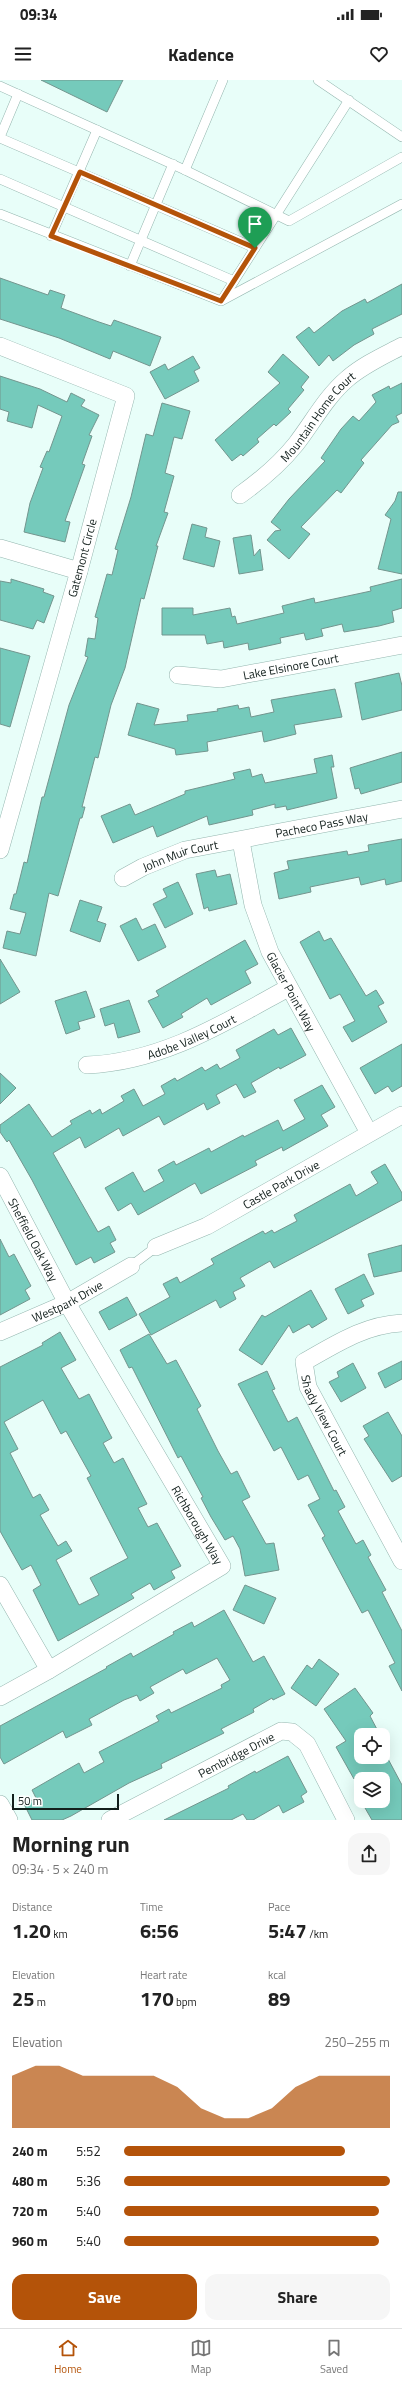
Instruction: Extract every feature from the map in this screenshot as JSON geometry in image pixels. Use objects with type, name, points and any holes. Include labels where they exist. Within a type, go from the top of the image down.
[{"type":"street","name":"Gatemont Circle","points":[[0,346],[126,396],[79,571],[0,850]]},
{"type":"street","name":"Mountain Home Court","points":[[240,495],[263,478],[286,456],[326,401],[347,378],[402,346]]},
{"type":"street","points":[[0,548],[79,571]]},
{"type":"street","name":"Lake Elsinore Court","points":[[178,675],[221,679],[402,645]]},
{"type":"street","name":"Pacheco Pass Way","points":[[241,841],[402,809]]},
{"type":"street","name":"John Muir Court","points":[[123,878],[143,867],[171,855],[200,847],[241,841]]},
{"type":"street","name":"Glacier Point Way","points":[[241,841],[253,905],[264,937],[288,988],[369,1133]]},
{"type":"street","name":"Adobe Valley Court","points":[[87,1065],[135,1059],[169,1049],[202,1034],[288,988]]},
{"type":"street","name":"Castle Park Drive","points":[[156,1247],[208,1226],[402,1114]]},
{"type":"street","name":"Sheffield Oak Way","points":[[0,1176],[67,1302]]},
{"type":"street","name":"Westpark Drive","points":[[0,1332],[67,1302],[131,1266]]},
{"type":"street","name":"Richborough Way","points":[[0,1697],[49,1670],[222,1566],[67,1302]]},
{"type":"street","name":"Shady View Court","points":[[402,1323],[386,1324],[364,1330],[304,1362],[308,1387],[402,1561]]},
{"type":"street","points":[[0,1585],[49,1670]]},
{"type":"street","name":"Pembridge Drive","points":[[110,1820],[281,1731],[292,1732],[307,1744],[346,1820]]},
{"type":"street","points":[[0,1804],[9,1820]]},
{"type":"lane","points":[[185,170],[223,80]]},
{"type":"lane","points":[[318,80],[402,137]]},
{"type":"lane","points":[[0,86],[174,164],[289,221],[402,157]]},
{"type":"lane","points":[[18,94],[0,137],[255,248]]},
{"type":"lane","points":[[221,301],[349,100]]},
{"type":"lane","points":[[51,236],[97,130]]},
{"type":"lane","points":[[130,266],[174,164]]},
{"type":"lane","points":[[0,179],[234,281]]},
{"type":"lane","points":[[0,214],[51,236],[221,301],[402,204]]},
{"type":"lane","points":[[131,1266],[156,1247]]},
{"type":"building","points":[[41,80],[123,80],[107,112]]},
{"type":"building","points":[[0,278],[48,295],[50,290],[65,295],[61,308],[99,322],[111,326],[114,320],[161,337],[150,366],[113,351],[110,359],[59,338],[0,319]]},
{"type":"building","points":[[402,284],[402,314],[372,329],[374,334],[354,345],[333,361],[329,355],[319,366],[296,337],[309,327],[314,333],[342,311],[365,299],[367,303]]},
{"type":"building","points":[[283,354],[309,377],[301,387],[304,390],[288,409],[291,412],[276,426],[274,424],[257,439],[259,442],[243,456],[241,454],[232,461],[215,440],[280,383],[268,372]]},
{"type":"building","points":[[193,356],[200,368],[194,371],[199,381],[165,399],[150,372],[165,364],[168,370]]},
{"type":"building","points":[[0,376],[40,389],[67,402],[71,393],[85,400],[81,406],[99,415],[89,435],[92,436],[82,464],[85,465],[65,521],[70,522],[65,542],[24,532],[30,503],[43,468],[40,467],[47,451],[49,452],[62,416],[38,405],[32,428],[7,421],[9,412],[0,409]]},
{"type":"building","points":[[402,383],[402,413],[396,416],[399,422],[392,425],[361,460],[364,463],[341,493],[337,490],[301,527],[310,534],[289,559],[267,540],[275,531],[281,530],[271,522],[289,499],[325,461],[321,458],[341,429],[353,416],[359,421],[376,402],[372,395],[389,386],[390,389]]},
{"type":"building","points":[[162,403],[190,411],[182,439],[174,437],[165,473],[174,476],[164,512],[168,513],[156,546],[158,546],[144,599],[141,598],[125,668],[111,705],[98,758],[95,757],[82,807],[85,807],[82,818],[80,818],[58,896],[49,893],[36,956],[3,948],[7,931],[20,934],[26,913],[10,909],[14,894],[16,894],[24,862],[27,863],[42,797],[44,797],[69,705],[88,657],[85,656],[88,638],[95,639],[98,618],[95,617],[107,574],[112,575],[118,550],[115,549],[131,497],[146,434],[153,436]]},
{"type":"building","points":[[398,492],[402,492],[402,574],[378,569],[391,519],[385,515],[395,501]]},
{"type":"building","points":[[192,524],[207,528],[205,537],[220,541],[214,567],[183,559]]},
{"type":"building","points":[[251,535],[254,556],[260,549],[263,570],[239,574],[233,538]]},
{"type":"building","points":[[11,579],[44,589],[43,592],[54,596],[44,623],[37,620],[33,629],[0,620],[0,581],[11,583]]},
{"type":"building","points":[[402,579],[402,608],[392,611],[394,622],[379,626],[344,632],[342,624],[321,629],[323,636],[306,640],[304,633],[280,638],[281,643],[249,650],[248,643],[224,648],[223,641],[207,644],[205,635],[162,635],[162,608],[193,608],[193,615],[230,608],[232,617],[235,616],[237,624],[284,613],[282,606],[314,598],[315,603],[371,591],[370,587]]},
{"type":"building","points":[[0,648],[30,656],[10,727],[0,724]]},
{"type":"building","points":[[399,673],[402,686],[402,710],[362,720],[355,683]]},
{"type":"building","points":[[335,689],[342,717],[294,725],[296,734],[264,742],[262,731],[207,742],[208,751],[176,755],[175,749],[128,735],[137,703],[159,709],[154,725],[188,721],[187,715],[218,711],[217,709],[238,705],[239,709],[249,707],[251,717],[274,712],[271,700]]},
{"type":"building","points":[[402,752],[402,782],[361,794],[359,788],[355,789],[350,768]]},
{"type":"building","points":[[332,755],[334,767],[331,767],[337,798],[287,810],[286,806],[275,808],[275,804],[252,810],[253,815],[209,825],[207,816],[157,837],[153,826],[113,843],[101,816],[130,804],[135,815],[185,794],[185,791],[235,779],[233,773],[250,769],[252,777],[262,774],[265,783],[317,773],[314,759]]},
{"type":"building","points":[[402,839],[402,881],[386,885],[385,879],[361,885],[359,877],[310,887],[311,892],[279,899],[274,873],[289,869],[287,861],[347,851],[348,855],[369,851],[368,845]]},
{"type":"building","points":[[215,870],[217,877],[230,874],[237,904],[209,911],[208,907],[204,909],[196,874]]},
{"type":"building","points":[[178,882],[193,914],[165,928],[153,904],[167,897],[163,889]]},
{"type":"building","points":[[80,900],[102,907],[97,921],[106,924],[100,942],[70,931]]},
{"type":"building","points":[[136,918],[142,930],[155,924],[166,947],[138,961],[120,926]]},
{"type":"building","points":[[319,931],[324,941],[331,938],[366,996],[376,990],[384,1003],[378,1006],[387,1022],[352,1042],[343,1027],[355,1021],[340,994],[330,999],[300,942]]},
{"type":"building","points":[[245,940],[258,964],[245,971],[251,983],[211,1005],[207,998],[181,1014],[183,1017],[163,1028],[148,1001],[159,996],[156,991]]},
{"type":"building","points":[[0,959],[20,992],[0,1004]]},
{"type":"building","points":[[86,991],[95,1017],[78,1022],[80,1029],[66,1034],[55,1001]]},
{"type":"building","points":[[129,1000],[140,1032],[118,1038],[114,1023],[105,1026],[100,1009]]},
{"type":"building","points":[[291,1028],[306,1055],[280,1069],[279,1067],[251,1083],[256,1092],[244,1098],[236,1084],[216,1095],[220,1103],[207,1110],[204,1103],[164,1125],[159,1116],[123,1136],[119,1128],[85,1148],[80,1137],[53,1153],[98,1232],[109,1226],[116,1240],[110,1243],[115,1252],[94,1263],[91,1257],[76,1265],[32,1180],[9,1140],[7,1142],[0,1132],[0,1125],[29,1104],[52,1137],[72,1124],[70,1121],[90,1110],[92,1114],[100,1109],[102,1114],[124,1101],[121,1096],[134,1089],[143,1106],[165,1094],[161,1086],[175,1078],[177,1081],[202,1067],[205,1071],[217,1064],[220,1069],[240,1058],[236,1050],[274,1029],[278,1035]]},
{"type":"building","points":[[402,1044],[402,1086],[392,1092],[388,1086],[375,1094],[360,1068]]},
{"type":"building","points":[[0,1073],[16,1088],[0,1104]]},
{"type":"building","points":[[322,1085],[335,1107],[321,1115],[328,1126],[283,1151],[282,1147],[255,1161],[257,1165],[201,1194],[195,1183],[138,1215],[131,1203],[118,1211],[105,1188],[133,1172],[144,1192],[164,1181],[158,1170],[174,1161],[176,1165],[209,1148],[211,1152],[243,1135],[244,1137],[278,1120],[283,1131],[305,1119],[294,1100]]},
{"type":"building","points":[[385,1164],[402,1193],[402,1200],[274,1268],[270,1261],[240,1278],[245,1286],[233,1292],[236,1299],[220,1308],[216,1300],[151,1335],[139,1314],[170,1297],[163,1284],[177,1277],[180,1283],[214,1264],[211,1259],[263,1231],[265,1234],[272,1230],[274,1233],[297,1221],[294,1215],[350,1184],[356,1196],[378,1183],[371,1172]]},
{"type":"building","points":[[0,1239],[9,1257],[14,1254],[31,1286],[25,1290],[30,1299],[0,1315]]},
{"type":"building","points":[[402,1245],[402,1271],[374,1277],[368,1254]]},
{"type":"building","points":[[364,1274],[374,1294],[361,1300],[364,1306],[348,1314],[335,1289]]},
{"type":"building","points":[[311,1290],[327,1319],[312,1328],[309,1324],[293,1333],[289,1325],[262,1365],[239,1350],[262,1315],[265,1317]]},
{"type":"building","points":[[127,1297],[137,1315],[109,1330],[99,1312]]},
{"type":"building","points":[[60,1332],[76,1360],[61,1368],[79,1399],[89,1394],[112,1438],[103,1443],[114,1463],[123,1458],[147,1504],[138,1508],[148,1527],[157,1523],[181,1566],[171,1571],[175,1578],[154,1590],[150,1583],[131,1594],[134,1598],[58,1641],[33,1590],[41,1585],[31,1565],[22,1570],[0,1531],[0,1367],[43,1345],[42,1343]],"holes":[[[43,1400],[61,1434],[66,1431],[91,1476],[87,1478],[128,1558],[90,1578],[99,1595],[79,1605],[56,1560],[72,1551],[66,1541],[58,1546],[40,1515],[49,1510],[40,1494],[33,1498],[10,1453],[18,1449],[4,1422]]]},
{"type":"building","points":[[149,1334],[167,1364],[176,1360],[201,1406],[197,1409],[218,1451],[231,1474],[237,1471],[250,1497],[242,1501],[266,1544],[274,1543],[279,1570],[245,1576],[240,1549],[233,1536],[225,1540],[201,1498],[203,1497],[181,1456],[178,1458],[132,1367],[129,1368],[120,1350]]},
{"type":"building","points":[[402,1361],[402,1379],[385,1388],[378,1373]]},
{"type":"building","points":[[353,1363],[366,1388],[341,1402],[329,1382],[339,1377],[337,1372]]},
{"type":"building","points":[[267,1371],[275,1389],[272,1390],[288,1422],[297,1417],[334,1491],[336,1490],[345,1507],[338,1511],[356,1544],[363,1540],[371,1555],[368,1557],[386,1590],[382,1592],[402,1631],[402,1691],[389,1666],[395,1663],[368,1610],[362,1613],[322,1538],[325,1536],[308,1505],[320,1499],[308,1475],[298,1480],[281,1447],[274,1451],[238,1384]]},
{"type":"building","points":[[388,1412],[402,1436],[402,1476],[392,1482],[364,1439],[369,1436],[363,1426]]},
{"type":"building","points":[[245,1585],[276,1598],[264,1624],[233,1610]]},
{"type":"building","points":[[224,1610],[253,1662],[264,1656],[285,1694],[273,1700],[272,1698],[253,1709],[254,1712],[221,1729],[224,1733],[161,1764],[162,1768],[129,1783],[71,1816],[62,1820],[32,1820],[24,1804],[36,1798],[32,1790],[79,1763],[84,1773],[104,1762],[99,1752],[159,1721],[156,1716],[169,1709],[171,1713],[222,1688],[221,1685],[230,1680],[217,1658],[186,1674],[183,1669],[150,1687],[154,1693],[140,1701],[137,1695],[124,1700],[89,1719],[92,1725],[66,1738],[63,1731],[4,1764],[0,1757],[0,1726],[107,1668],[106,1667],[131,1653],[133,1657],[192,1622],[194,1627]]},
{"type":"building","points":[[319,1659],[339,1674],[316,1706],[291,1688],[307,1665],[312,1669]]},
{"type":"building","points":[[355,1688],[373,1713],[370,1716],[376,1728],[354,1728],[354,1764],[390,1764],[390,1763],[402,1785],[402,1820],[372,1820],[365,1808],[390,1808],[390,1772],[354,1772],[354,1779],[336,1747],[346,1741],[324,1709]]},
{"type":"building","points":[[288,1756],[307,1792],[301,1796],[304,1802],[283,1813],[279,1805],[253,1820],[247,1820],[243,1814],[231,1820],[164,1820],[229,1788],[228,1786],[255,1771],[256,1773]]},
{"type":"route","points":[[80,172],[255,248],[221,301],[51,236],[80,172]]}]
